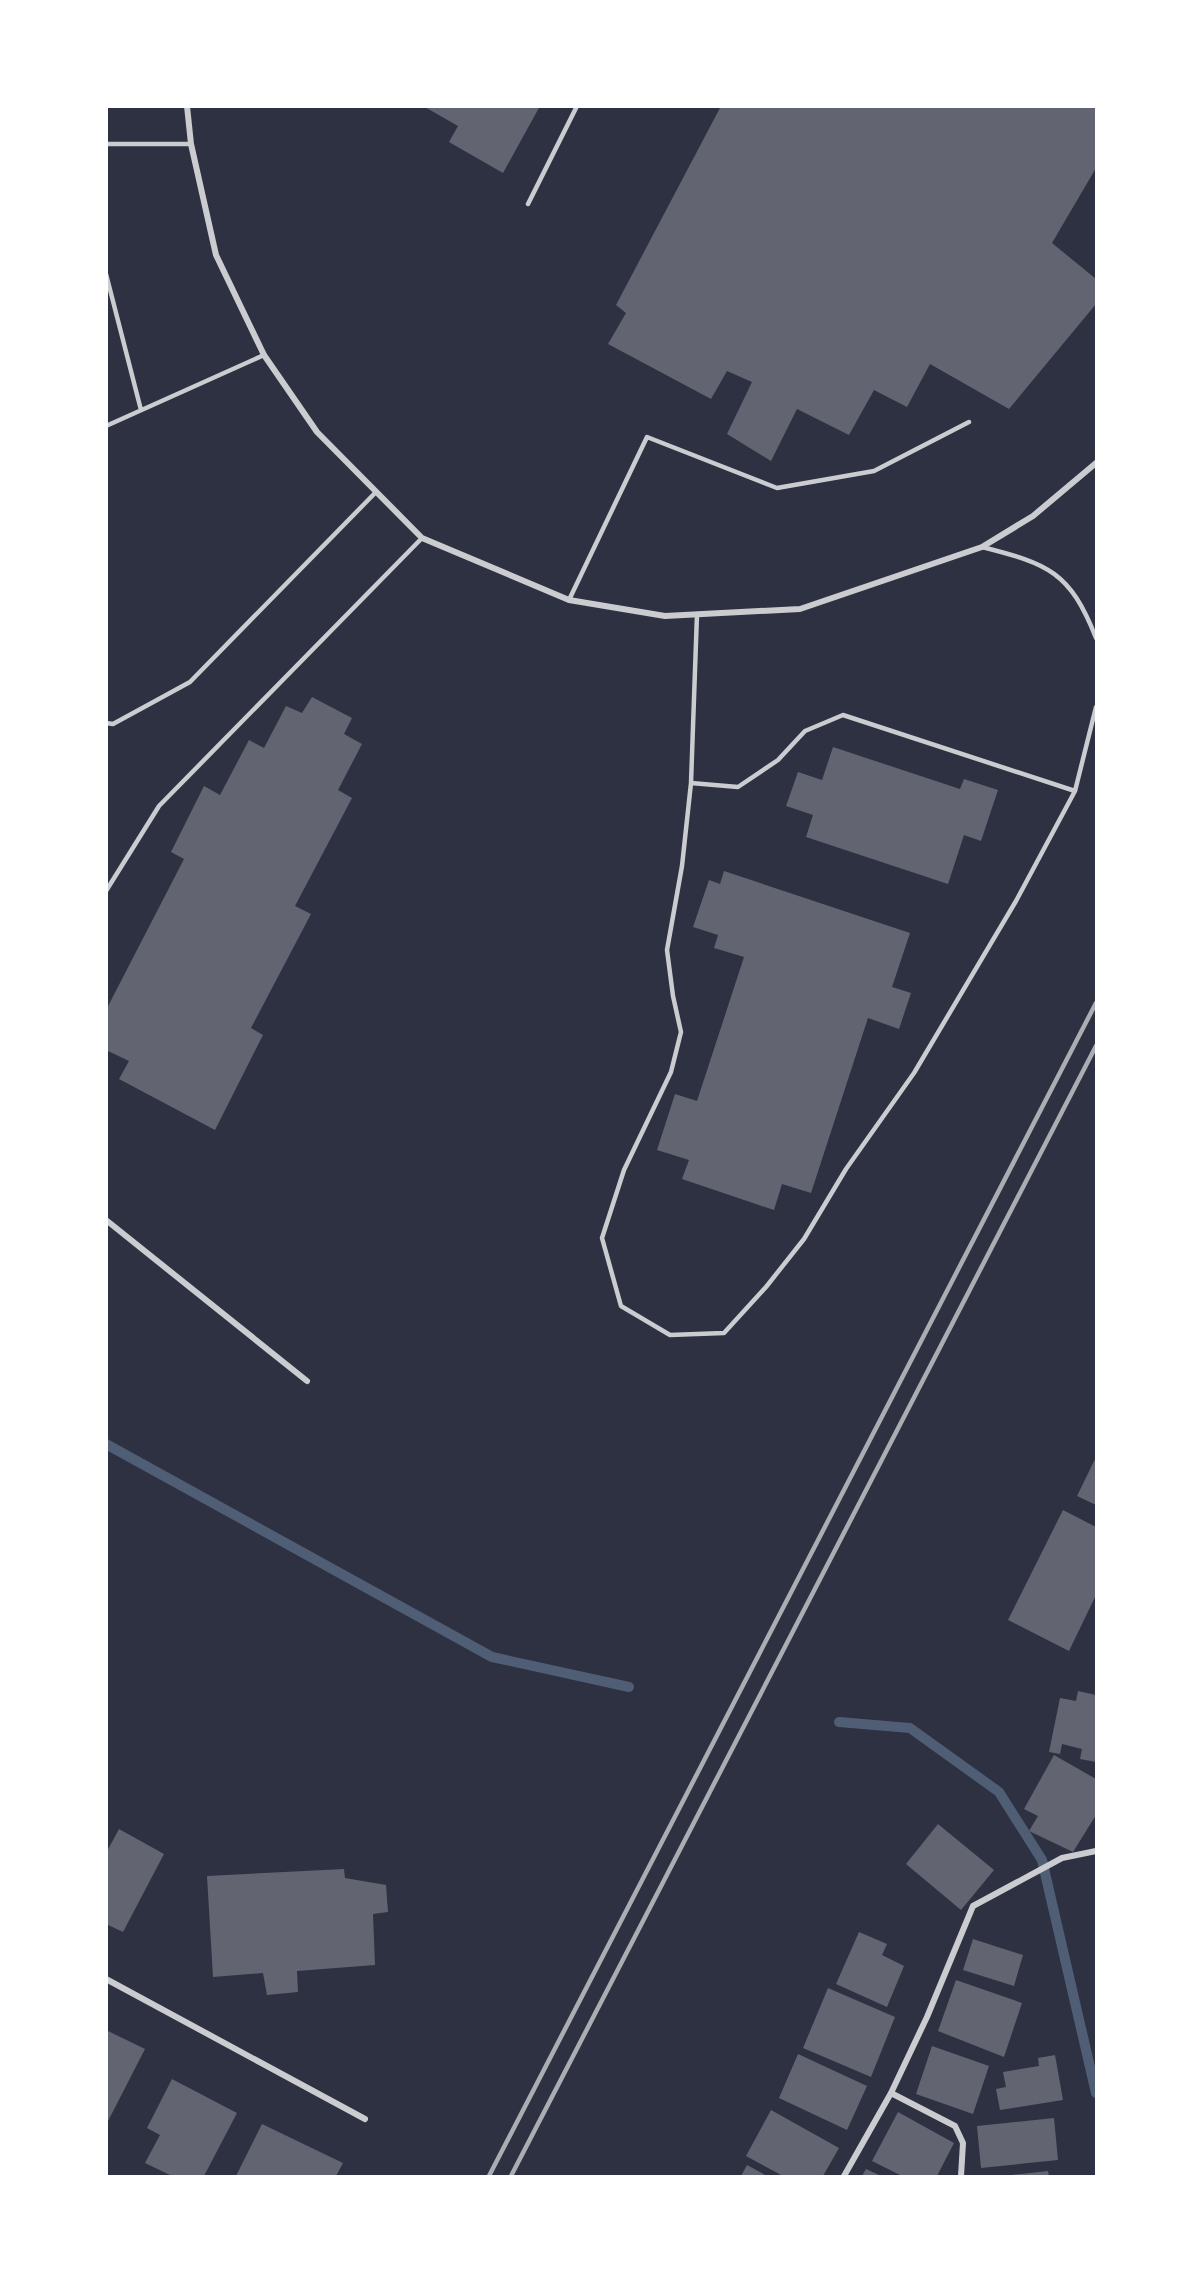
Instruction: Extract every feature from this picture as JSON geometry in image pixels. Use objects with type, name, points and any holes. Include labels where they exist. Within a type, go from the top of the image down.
[{"type":"street","points":[[187,106],[191,144],[216,255],[264,355],[317,432],[422,538],[569,600],[665,616],[800,609],[982,547],[1033,516],[1096,463]]},
{"type":"street","points":[[106,1220],[307,1381]]},
{"type":"street","points":[[844,2176],[891,2093],[927,2017],[973,1906],[1052,1863],[1081,1852],[1096,1851]]},
{"type":"street","points":[[106,1979],[365,2119]]},
{"type":"street","points":[[891,2093],[955,2126],[963,2144],[961,2176]]},
{"type":"lane","points":[[528,204],[577,106]]},
{"type":"lane","points":[[106,144],[191,144]]},
{"type":"lane","points":[[106,274],[141,410]]},
{"type":"lane","points":[[106,426],[264,355]]},
{"type":"lane","points":[[569,600],[647,437],[777,489],[874,471],[969,422]]},
{"type":"lane","points":[[106,723],[113,724],[190,682],[375,493]]},
{"type":"lane","points":[[106,891],[159,806],[422,538]]},
{"type":"lane","points":[[982,547],[1026,558],[1061,578],[1084,608],[1096,638]]},
{"type":"lane","points":[[697,614],[692,783],[682,866],[667,950],[673,996],[681,1032],[672,1072],[628,1161],[602,1238],[621,1306],[670,1335],[724,1333],[766,1287],[804,1239],[846,1169],[914,1073],[1016,901],[1075,791],[1096,707]]},
{"type":"lane","points":[[692,783],[738,787],[778,760],[805,731],[843,715],[1075,791]]},
{"type":"building","points":[[423,106],[540,106],[503,173],[449,142],[458,126]]},
{"type":"building","points":[[721,106],[1096,106],[1096,168],[1052,243],[1096,279],[1096,304],[1009,409],[930,364],[907,407],[874,390],[849,435],[797,409],[771,461],[727,434],[752,382],[727,371],[711,399],[608,344],[626,313],[616,305]]},
{"type":"building","points":[[312,697],[352,718],[344,734],[362,744],[338,790],[352,798],[295,906],[311,914],[251,1028],[263,1035],[215,1130],[119,1079],[129,1061],[106,1050],[106,1010],[184,859],[171,852],[204,786],[220,795],[249,740],[264,748],[286,706],[302,713]]},
{"type":"building","points":[[833,747],[960,789],[964,779],[998,790],[981,841],[964,835],[948,884],[806,837],[813,815],[786,806],[798,772],[822,780]]},
{"type":"building","points":[[724,871],[910,933],[892,987],[911,993],[899,1029],[868,1018],[811,1193],[782,1184],[774,1210],[682,1179],[689,1160],[657,1150],[675,1094],[697,1101],[744,957],[714,948],[718,935],[693,927],[709,880],[720,884]]},
{"type":"building","points":[[1096,1457],[1096,1505],[1077,1496]]},
{"type":"building","points":[[1063,1510],[1096,1527],[1096,1595],[1069,1651],[1008,1620]]},
{"type":"building","points":[[1078,1691],[1096,1695],[1096,1762],[1080,1759],[1082,1749],[1062,1744],[1060,1754],[1049,1752],[1060,1698],[1076,1701]]},
{"type":"building","points":[[1054,1755],[1096,1779],[1096,1815],[1073,1852],[1029,1831],[1038,1816],[1024,1809]]},
{"type":"building","points":[[938,1824],[994,1870],[961,1910],[906,1864]]},
{"type":"building","points":[[119,1829],[164,1854],[123,1932],[106,1924],[106,1853]]},
{"type":"building","points":[[344,1869],[345,1878],[386,1885],[388,1912],[373,1914],[375,1965],[297,1971],[298,1992],[267,1995],[263,1973],[213,1977],[207,1876]]},
{"type":"building","points":[[859,1932],[887,1944],[882,1955],[904,1966],[887,2007],[836,1984]]},
{"type":"building","points":[[973,1939],[1023,1955],[1014,1986],[963,1970]]},
{"type":"building","points":[[956,1980],[1022,2003],[1004,2057],[938,2031]]},
{"type":"building","points":[[828,1988],[895,2017],[871,2077],[803,2048]]},
{"type":"building","points":[[106,2030],[145,2049],[106,2125]]},
{"type":"building","points":[[932,2046],[989,2066],[973,2114],[916,2094]]},
{"type":"building","points":[[798,2054],[867,2086],[847,2130],[779,2098]]},
{"type":"building","points":[[1055,2055],[1063,2100],[1000,2110],[996,2089],[1006,2087],[1003,2072],[1039,2066],[1038,2058]]},
{"type":"building","points":[[172,2079],[237,2113],[204,2176],[172,2176],[145,2163],[160,2135],[147,2128]]},
{"type":"building","points":[[771,2110],[839,2148],[823,2176],[783,2176],[746,2156]]},
{"type":"building","points":[[898,2112],[954,2143],[937,2176],[902,2176],[872,2161]]},
{"type":"building","points":[[1054,2118],[1058,2160],[981,2168],[977,2126]]},
{"type":"building","points":[[262,2124],[343,2163],[336,2176],[236,2176]]},
{"type":"building","points":[[747,2165],[767,2176],[741,2176]]},
{"type":"building","points":[[866,2169],[881,2176],[862,2176]]},
{"type":"building","points":[[1048,2171],[1049,2176],[1011,2176],[1011,2175]]},
{"type":"waterway","points":[[106,1444],[492,1657],[629,1687]]},
{"type":"waterway","points":[[839,1722],[910,1728],[999,1792],[1042,1860],[1096,2093]]},
{"type":"railway","points":[[489,2176],[1096,1003]]},
{"type":"railway","points":[[511,2176],[1096,1046]]}]
